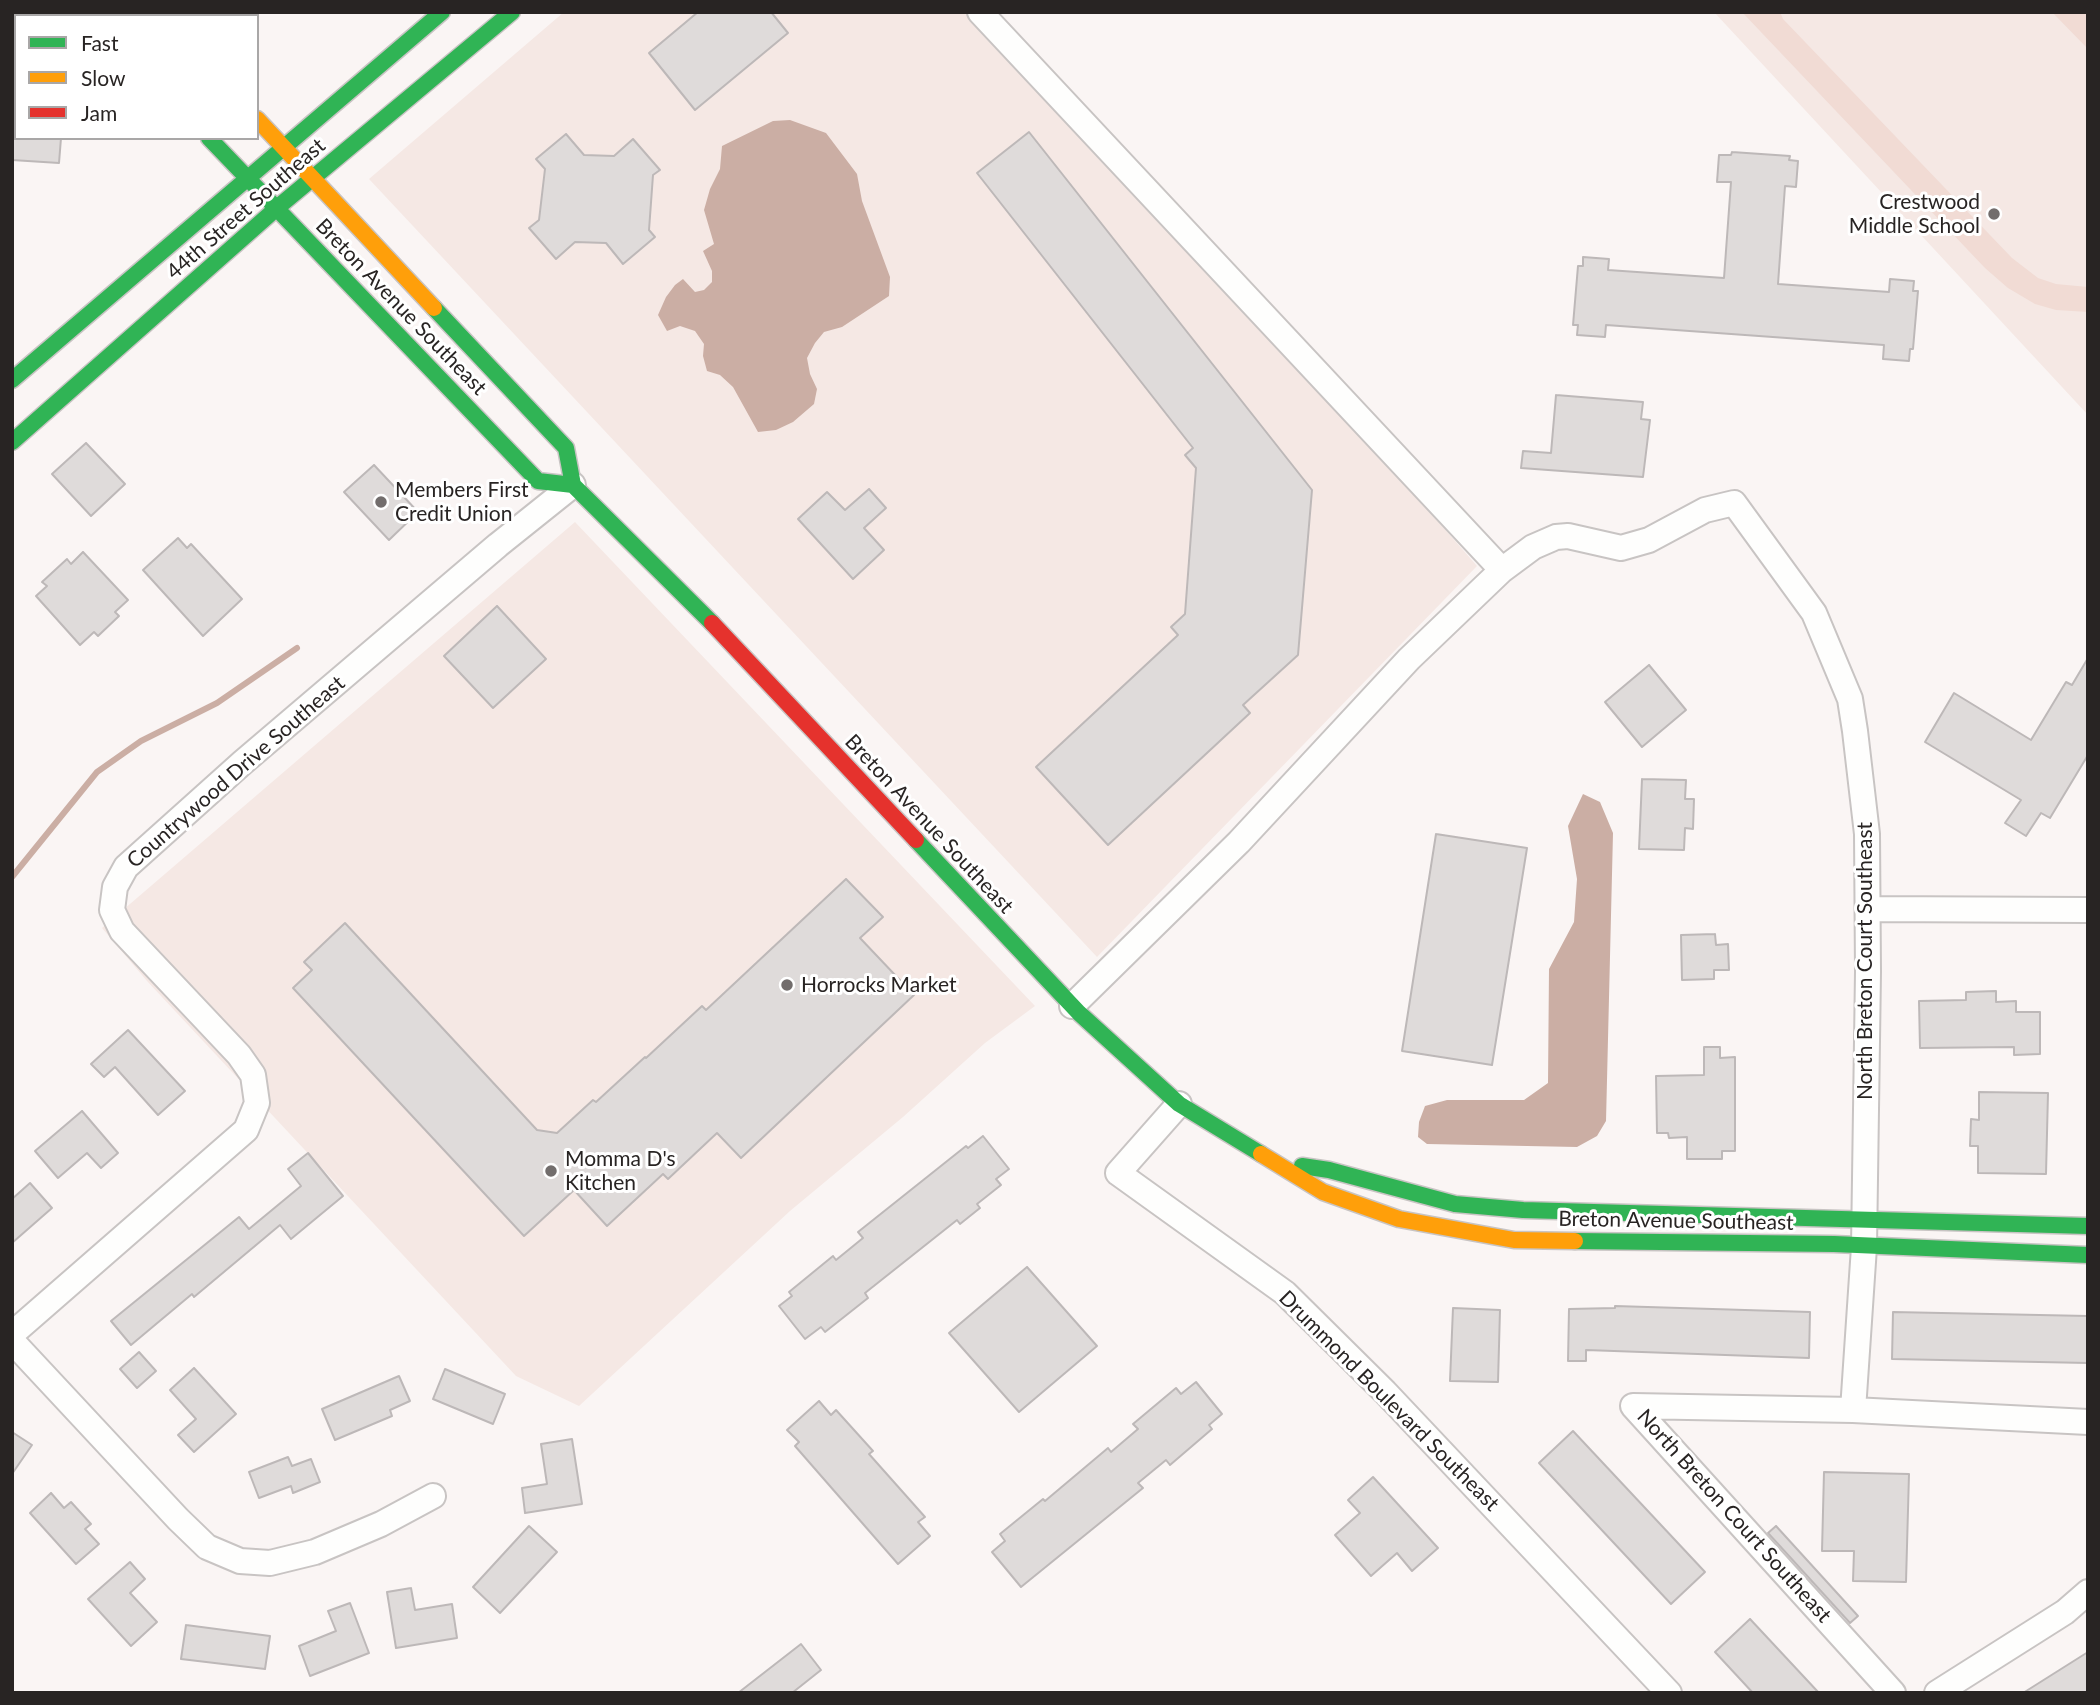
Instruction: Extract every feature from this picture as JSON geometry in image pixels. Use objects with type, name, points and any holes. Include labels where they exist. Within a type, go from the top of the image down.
[{"type":"main road","name":"44th Street Southeast","points":[[12,380],[442,12]]},
{"type":"main road","name":"44th Street Southeast","points":[[12,442],[278,207],[512,12]]},
{"type":"main road","name":"Breton Avenue Southeast","points":[[259,121],[566,448],[573,485],[707,618],[1072,1006],[1179,1104],[1323,1192],[1366,1209],[1433,1226],[1514,1240],[1834,1244],[2088,1255]]},
{"type":"main road","name":"Breton Avenue Southeast","points":[[211,140],[538,481],[573,485]]},
{"type":"main road","points":[[439,377],[469,399],[500,409],[521,411],[529,407]]},
{"type":"main road","name":"Breton Avenue Southeast","points":[[1278,1163],[1329,1170],[1455,1204],[1509,1209],[2088,1226]]},
{"type":"street","points":[[980,12],[1502,570],[1409,659],[1238,842],[1072,1006]]},
{"type":"street","name":"Countrywood Drive Southeast","points":[[12,1334],[246,1130],[257,1102],[253,1075],[239,1055],[122,931],[112,910],[115,887],[126,867],[252,755],[498,545],[573,485]]},
{"type":"street","name":"North Breton Court Southeast","points":[[1502,570],[1533,547],[1556,537],[1568,536],[1620,548],[1648,540],[1705,510],[1734,503],[1814,613],[1850,699],[1867,834],[1868,909],[1864,1247],[1853,1410]]},
{"type":"street","points":[[1868,909],[2088,910]]},
{"type":"street","name":"Drummond Boulevard Southeast","points":[[1179,1104],[1118,1173],[1284,1293],[1385,1392],[1670,1693]]},
{"type":"street","points":[[12,1341],[178,1520],[207,1546],[240,1561],[270,1563],[315,1552],[381,1524],[433,1496]]},
{"type":"street","name":"North Breton Court Southeast","points":[[1893,1693],[1633,1406],[1853,1410],[2088,1422]]},
{"type":"street","points":[[1937,1693],[2065,1612],[2088,1592]]},
{"type":"shaded area","points":[[564,12],[994,12],[1477,566],[1097,957],[369,179]]},
{"type":"shaded area","name":"Crestwood Middle School","points":[[1714,12],[2088,12],[2088,415]]},
{"type":"shaded area","points":[[1742,12],[1780,12],[1783,19],[2012,258],[2038,278],[2056,284],[2088,287],[2088,312],[2056,310],[2035,304],[2008,288],[1985,268]]},
{"type":"shaded area","points":[[2052,12],[2086,12],[2088,49]]},
{"type":"shaded area","points":[[790,120],[826,133],[857,174],[862,201],[890,277],[889,296],[842,327],[824,332],[807,358],[817,389],[814,404],[793,422],[776,430],[758,432],[733,387],[720,375],[707,371],[703,356],[704,344],[695,331],[680,326],[667,331],[658,315],[666,297],[683,279],[695,292],[704,290],[712,282],[712,271],[703,251],[714,244],[704,210],[720,169],[722,146],[773,121]]},
{"type":"shaded area","points":[[575,522],[1035,1006],[985,1043],[903,1117],[790,1211],[579,1406],[516,1376],[147,981],[102,928]]},
{"type":"shaded area","points":[[1583,794],[1600,802],[1613,833],[1606,1121],[1597,1136],[1577,1147],[1427,1144],[1418,1137],[1419,1122],[1425,1106],[1447,1100],[1524,1100],[1548,1083],[1549,969],[1574,922],[1577,879],[1568,826]]},
{"type":"building","points":[[698,12],[771,12],[788,33],[695,110],[649,53]]},
{"type":"building","points":[[1029,132],[1312,490],[1298,655],[1243,705],[1250,713],[1108,845],[1036,767],[1178,635],[1171,627],[1185,614],[1196,468],[1185,455],[1193,448],[977,173]]},
{"type":"building","points":[[566,134],[584,155],[614,156],[633,139],[660,170],[653,175],[649,230],[655,237],[623,264],[606,243],[575,242],[556,259],[529,228],[539,220],[545,169],[536,159]]},
{"type":"building","points":[[12,138],[61,140],[59,163],[12,160]]},
{"type":"building","points":[[1732,152],[1790,156],[1789,160],[1798,161],[1796,187],[1785,186],[1778,284],[1889,292],[1890,279],[1914,281],[1913,291],[1918,291],[1913,349],[1910,349],[1909,361],[1883,359],[1884,345],[1606,325],[1605,337],[1577,335],[1578,325],[1573,325],[1578,266],[1583,266],[1583,257],[1609,259],[1608,270],[1724,278],[1731,182],[1717,182],[1719,155],[1731,155]]},
{"type":"building","points":[[1556,395],[1643,402],[1641,419],[1650,420],[1643,477],[1521,468],[1523,451],[1551,453]]},
{"type":"building","points":[[86,443],[125,484],[91,516],[52,474]]},
{"type":"building","name":"Members First Credit Union","points":[[374,465],[418,512],[389,540],[344,492]]},
{"type":"building","points":[[869,489],[886,508],[864,528],[884,550],[853,579],[798,519],[827,492],[845,510]]},
{"type":"building","points":[[178,538],[187,548],[191,544],[242,599],[203,636],[143,570]]},
{"type":"building","points":[[83,552],[128,600],[115,612],[119,616],[98,636],[94,632],[80,645],[36,596],[47,586],[42,582],[67,559],[71,564]]},
{"type":"building","points":[[497,606],[546,659],[493,708],[444,656]]},
{"type":"building","points":[[2088,658],[2088,755],[2050,818],[2041,813],[2026,836],[2005,823],[2021,800],[1925,742],[1954,693],[2031,740],[2066,682],[2072,685]]},
{"type":"building","points":[[1649,665],[1686,710],[1642,747],[1605,702]]},
{"type":"building","points":[[1642,779],[1686,780],[1685,799],[1694,799],[1693,829],[1685,828],[1684,850],[1639,849]]},
{"type":"building","points":[[1436,834],[1527,848],[1492,1065],[1402,1051]]},
{"type":"building","points":[[846,879],[883,917],[860,938],[914,995],[741,1158],[717,1133],[668,1179],[663,1174],[607,1226],[574,1190],[524,1236],[293,988],[312,970],[304,962],[345,923],[537,1130],[557,1133],[593,1100],[596,1102],[702,1006],[706,1010]]},
{"type":"building","points":[[1715,934],[1716,945],[1728,944],[1729,970],[1714,970],[1714,979],[1682,980],[1681,935]]},
{"type":"building","points":[[1996,991],[1996,1002],[2016,1001],[2016,1012],[2040,1012],[2040,1054],[2014,1055],[2014,1047],[1920,1048],[1919,1001],[1966,1000],[1966,992]]},
{"type":"building","points":[[128,1030],[185,1091],[158,1115],[115,1067],[104,1077],[91,1064]]},
{"type":"building","points":[[1704,1047],[1720,1047],[1720,1058],[1735,1057],[1735,1151],[1722,1151],[1722,1159],[1687,1159],[1687,1137],[1669,1138],[1668,1133],[1657,1133],[1656,1076],[1704,1075]]},
{"type":"building","points":[[1979,1092],[2048,1093],[2046,1174],[1978,1173],[1978,1146],[1970,1146],[1971,1119],[1979,1120]]},
{"type":"building","points":[[82,1111],[118,1153],[101,1168],[87,1153],[58,1178],[35,1151]]},
{"type":"building","points":[[983,1136],[1009,1169],[996,1179],[1001,1185],[977,1204],[980,1208],[960,1224],[957,1220],[865,1293],[868,1298],[825,1332],[821,1327],[805,1339],[779,1306],[792,1296],[789,1292],[833,1256],[836,1260],[863,1238],[858,1232],[966,1146],[968,1148]]},
{"type":"building","points":[[308,1153],[343,1196],[291,1239],[280,1225],[194,1297],[192,1294],[131,1345],[111,1321],[239,1217],[249,1229],[301,1186],[288,1169]]},
{"type":"building","points":[[30,1183],[52,1208],[12,1243],[12,1199]]},
{"type":"building","points":[[1027,1267],[1097,1346],[1019,1412],[949,1333]]},
{"type":"building","points":[[1615,1306],[1810,1312],[1809,1358],[1586,1350],[1586,1361],[1568,1361],[1569,1309]]},
{"type":"building","points":[[1453,1308],[1500,1310],[1498,1382],[1450,1381]]},
{"type":"building","points":[[1893,1312],[2088,1316],[2088,1363],[1892,1359]]},
{"type":"building","points":[[139,1352],[156,1371],[137,1388],[120,1369]]},
{"type":"building","points":[[194,1368],[236,1414],[194,1452],[178,1435],[196,1419],[170,1390]]},
{"type":"building","points":[[445,1369],[505,1394],[493,1424],[433,1399]]},
{"type":"building","points":[[399,1376],[410,1401],[390,1410],[392,1416],[335,1440],[322,1409]]},
{"type":"building","points":[[1196,1382],[1222,1414],[1209,1425],[1212,1429],[1170,1465],[1166,1460],[1138,1483],[1143,1488],[1021,1587],[992,1552],[1005,1541],[1000,1534],[1043,1499],[1045,1501],[1108,1448],[1111,1452],[1138,1429],[1133,1424],[1176,1388],[1181,1394]]},
{"type":"building","points":[[819,1401],[831,1415],[836,1410],[873,1451],[869,1454],[925,1517],[918,1522],[930,1536],[898,1564],[795,1446],[799,1442],[787,1430]]},
{"type":"building","points":[[1573,1431],[1705,1572],[1671,1604],[1539,1463]]},
{"type":"building","points":[[12,1432],[32,1445],[12,1474]]},
{"type":"building","points":[[572,1439],[582,1504],[525,1513],[522,1488],[547,1484],[541,1444]]},
{"type":"building","points":[[288,1457],[292,1466],[311,1459],[320,1482],[293,1493],[291,1486],[259,1498],[249,1472]]},
{"type":"building","points":[[1824,1472],[1909,1474],[1906,1582],[1853,1581],[1854,1551],[1822,1551]]},
{"type":"building","points":[[1373,1477],[1438,1548],[1412,1571],[1397,1553],[1371,1576],[1335,1535],[1360,1513],[1348,1500]]},
{"type":"building","points":[[51,1493],[64,1508],[71,1502],[91,1524],[85,1529],[99,1544],[76,1564],[30,1513]]},
{"type":"building","points":[[529,1526],[557,1552],[500,1613],[473,1587]]},
{"type":"building","points":[[1776,1526],[1858,1616],[1850,1623],[1768,1533]]},
{"type":"building","points":[[130,1562],[145,1579],[130,1593],[157,1622],[131,1646],[88,1599]]},
{"type":"building","points":[[411,1588],[415,1610],[452,1604],[457,1638],[396,1648],[387,1592]]},
{"type":"building","points":[[350,1603],[369,1653],[310,1676],[299,1646],[336,1631],[328,1611]]},
{"type":"building","points":[[1750,1619],[1819,1693],[1753,1693],[1715,1652]]},
{"type":"building","points":[[186,1625],[270,1636],[265,1669],[181,1659]]},
{"type":"building","points":[[801,1644],[821,1670],[792,1693],[738,1693]]},
{"type":"building","points":[[2088,1652],[2088,1693],[2023,1693]]},
{"type":"waterway","points":[[12,877],[97,772],[141,741],[217,703],[297,648]]},
{"type":"traffic: fast","points":[[12,380],[442,12]]},
{"type":"traffic: fast","points":[[12,442],[278,207],[512,12]]},
{"type":"traffic: fast","points":[[211,140],[538,481],[573,485]]},
{"type":"traffic: fast","points":[[434,308],[566,448],[573,485],[712,623]]},
{"type":"traffic: fast","points":[[916,840],[1079,1013],[1179,1104],[1261,1154]]},
{"type":"traffic: fast","points":[[1302,1166],[1329,1170],[1455,1204],[1523,1210],[2088,1226]]},
{"type":"traffic: fast","points":[[1575,1241],[1834,1244],[2088,1255]]},
{"type":"traffic: slow","points":[[259,121],[434,308]]},
{"type":"traffic: slow","points":[[1261,1154],[1323,1192],[1399,1219],[1514,1240],[1575,1241]]},
{"type":"traffic: jam","points":[[712,623],[916,840]]},
{"type":"place","name":"Crestwood Middle School","points":[[1994,214]]},
{"type":"place","name":"Members First Credit Union","points":[[381,502]]},
{"type":"place","name":"Horrocks Market","points":[[787,985]]},
{"type":"place","name":"Momma D's Kitchen","points":[[551,1171]]}]
